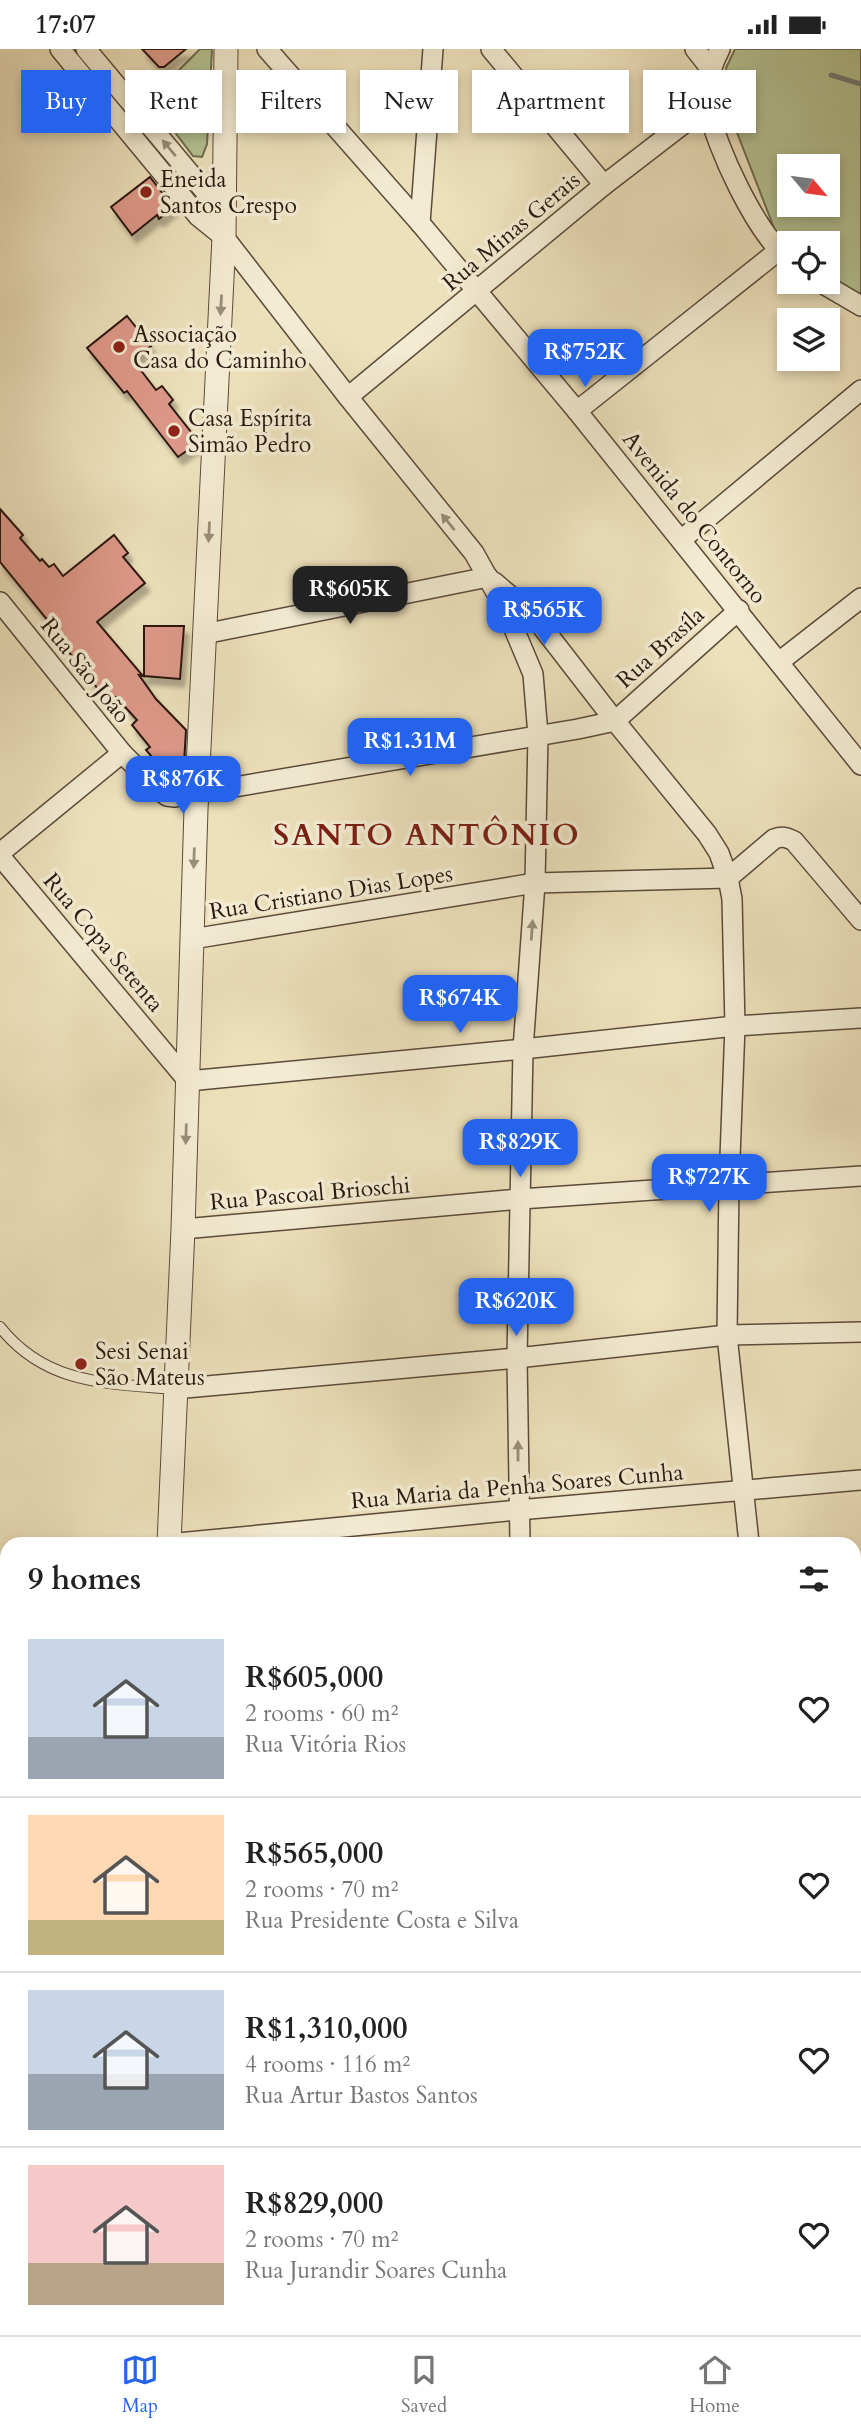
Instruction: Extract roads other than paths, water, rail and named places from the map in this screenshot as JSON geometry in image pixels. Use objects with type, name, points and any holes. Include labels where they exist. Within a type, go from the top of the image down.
[{"type":"street","points":[[60,49],[198,216],[224,237],[474,554],[522,645],[533,674],[538,735],[535,883],[523,1049],[517,1358],[520,1537]]},
{"type":"street","points":[[86,49],[213,201],[224,237]]},
{"type":"street","points":[[169,1537],[183,1230],[197,793],[224,237],[226,49]]},
{"type":"street","name":"Avenida do Contorno","points":[[267,49],[420,223],[577,411],[861,765]]},
{"type":"street","points":[[420,223],[433,49]]},
{"type":"street","points":[[491,49],[604,184]]},
{"type":"street","points":[[695,49],[710,68],[720,49]]},
{"type":"street","name":"Rua Minas Gerais","points":[[348,397],[604,184],[671,133]]},
{"type":"street","points":[[716,133],[744,196],[777,245]]},
{"type":"street","points":[[577,411],[777,260]]},
{"type":"street","points":[[840,294],[861,306]]},
{"type":"street","points":[[681,540],[861,390]]},
{"type":"street","points":[[204,634],[488,577]]},
{"type":"street","points":[[488,577],[533,615],[707,834],[728,877],[732,899],[735,1026],[727,1335],[748,1537]]},
{"type":"street","points":[[779,662],[861,598]]},
{"type":"street","name":"Rua São João","points":[[0,603],[122,753],[167,796],[197,793]]},
{"type":"street","name":"Rua Brasíla","points":[[615,721],[738,610]]},
{"type":"street","points":[[197,793],[615,721]]},
{"type":"street","points":[[0,854],[122,753]]},
{"type":"street","points":[[728,877],[774,839],[788,837],[861,920]]},
{"type":"street","name":"Rua Copa Setenta","points":[[0,854],[188,1081]]},
{"type":"street","name":"Rua Cristiano Dias Lopes","points":[[192,939],[535,883],[728,877]]},
{"type":"street","points":[[188,1081],[735,1026],[861,1018]]},
{"type":"street","name":"Rua Pascoal Brioschi","points":[[183,1230],[520,1199],[861,1176]]},
{"type":"street","points":[[174,1389],[517,1358],[727,1335],[861,1332]]},
{"type":"street","name":"Rua Maria da Penha Soares Cunha","points":[[240,1537],[861,1480]]},
{"type":"lane","points":[[0,1327],[11,1341],[51,1369],[79,1379],[174,1389]]},
{"type":"waterway","points":[[831,75],[861,84]]},
{"type":"place","name":"Eneida Santos Crespo","points":[[146,192]]},
{"type":"place","name":"Associação Casa do Caminho","points":[[119,347]]},
{"type":"place","name":"Casa Espírita Simão Pedro","points":[[174,431]]},
{"type":"place","name":"Sesi Senai São Mateus","points":[[81,1364]]},
{"type":"district","name":"SANTO ANTÔNIO","points":[[427,835]]}]
